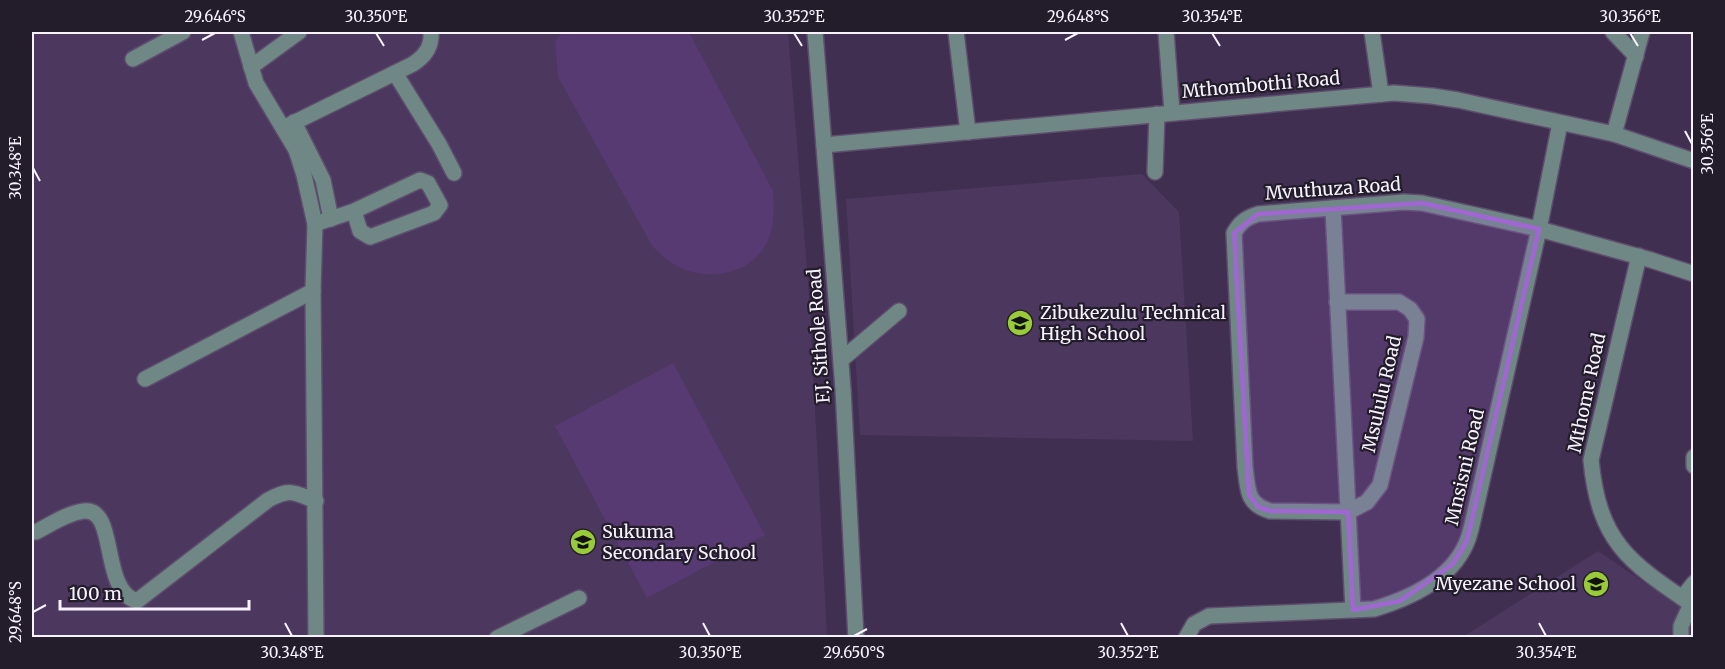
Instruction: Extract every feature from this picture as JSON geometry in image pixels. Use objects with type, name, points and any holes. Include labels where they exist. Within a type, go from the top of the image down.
[{"type":"street","points":[[133,59],[183,32]]},
{"type":"street","points":[[241,32],[256,83],[288,125],[323,180],[331,219]]},
{"type":"street","points":[[251,67],[299,32]]},
{"type":"street","points":[[288,125],[421,58],[427,51],[431,32]]},
{"type":"street","name":"F.J. Sithole Road","points":[[815,32],[841,360],[856,638]]},
{"type":"street","points":[[956,32],[968,132]]},
{"type":"street","points":[[1155,172],[1165,113],[1166,32]]},
{"type":"street","points":[[1372,32],[1382,94]]},
{"type":"street","points":[[1613,32],[1635,56]]},
{"type":"street","points":[[1614,134],[1642,32]]},
{"type":"street","points":[[395,73],[454,172]]},
{"type":"street","name":"Mthombothi Road","points":[[824,146],[1394,93],[1441,97],[1614,134],[1694,160]]},
{"type":"street","name":"Mnsisni Road","points":[[1186,638],[1194,624],[1209,616],[1374,609],[1400,601],[1425,588],[1453,564],[1467,541],[1539,229],[1560,123]]},
{"type":"street","points":[[288,125],[315,224],[313,291],[316,638]]},
{"type":"street","points":[[315,224],[354,211],[420,180],[428,183],[440,205],[435,213],[370,237],[360,231],[354,211]]},
{"type":"street","name":"Mvuthuza Road","points":[[1348,513],[1270,511],[1258,507],[1249,495],[1244,456],[1234,233],[1239,224],[1247,218],[1258,214],[1404,202],[1422,203],[1539,229],[1639,256],[1694,274]]},
{"type":"street","name":"Msululu Road","points":[[1333,208],[1353,610]]},
{"type":"street","name":"Mthome Road","points":[[1639,256],[1591,460],[1593,488],[1600,513],[1614,540],[1642,570],[1689,603]]},
{"type":"street","points":[[145,380],[313,291]]},
{"type":"street","name":"Msululu Road","points":[[1337,302],[1399,302],[1410,309],[1417,319],[1416,337],[1383,478],[1372,498],[1348,513]]},
{"type":"street","points":[[841,360],[899,311]]},
{"type":"street","points":[[1694,457],[1694,466]]},
{"type":"street","points":[[36,531],[74,513],[86,510],[92,512],[100,518],[105,531],[113,573],[121,590],[137,601],[268,500],[284,491],[316,501]]},
{"type":"street","points":[[1681,638],[1681,627],[1694,583]]},
{"type":"street","points":[[497,638],[579,598]]},
{"type":"highlighted area","points":[[1422,203],[1539,229],[1467,541],[1453,564],[1400,601],[1353,610],[1348,512],[1270,511],[1258,507],[1249,495],[1234,233],[1258,214]]},
{"type":"shaded area","points":[[32,32],[788,32],[809,294],[827,637],[32,637]]},
{"type":"shaded area","points":[[562,32],[689,32],[773,191],[772,229],[767,243],[755,258],[734,271],[722,274],[698,273],[675,265],[653,247],[558,77],[555,42]]},
{"type":"shaded area","name":"Zibukezulu Technical High School","points":[[1142,174],[1179,212],[1193,441],[860,435],[846,199]]},
{"type":"shaded area","points":[[673,363],[765,535],[647,598],[555,426]]},
{"type":"shaded area","name":"Myezane School","points":[[1598,551],[1693,616],[1693,637],[1461,638]]},
{"type":"place","name":"Zibukezulu Technical High School","points":[[1020,323]]},
{"type":"place","name":"Sukuma Secondary School","points":[[583,542]]},
{"type":"place","name":"Myezane School","points":[[1596,584]]}]
